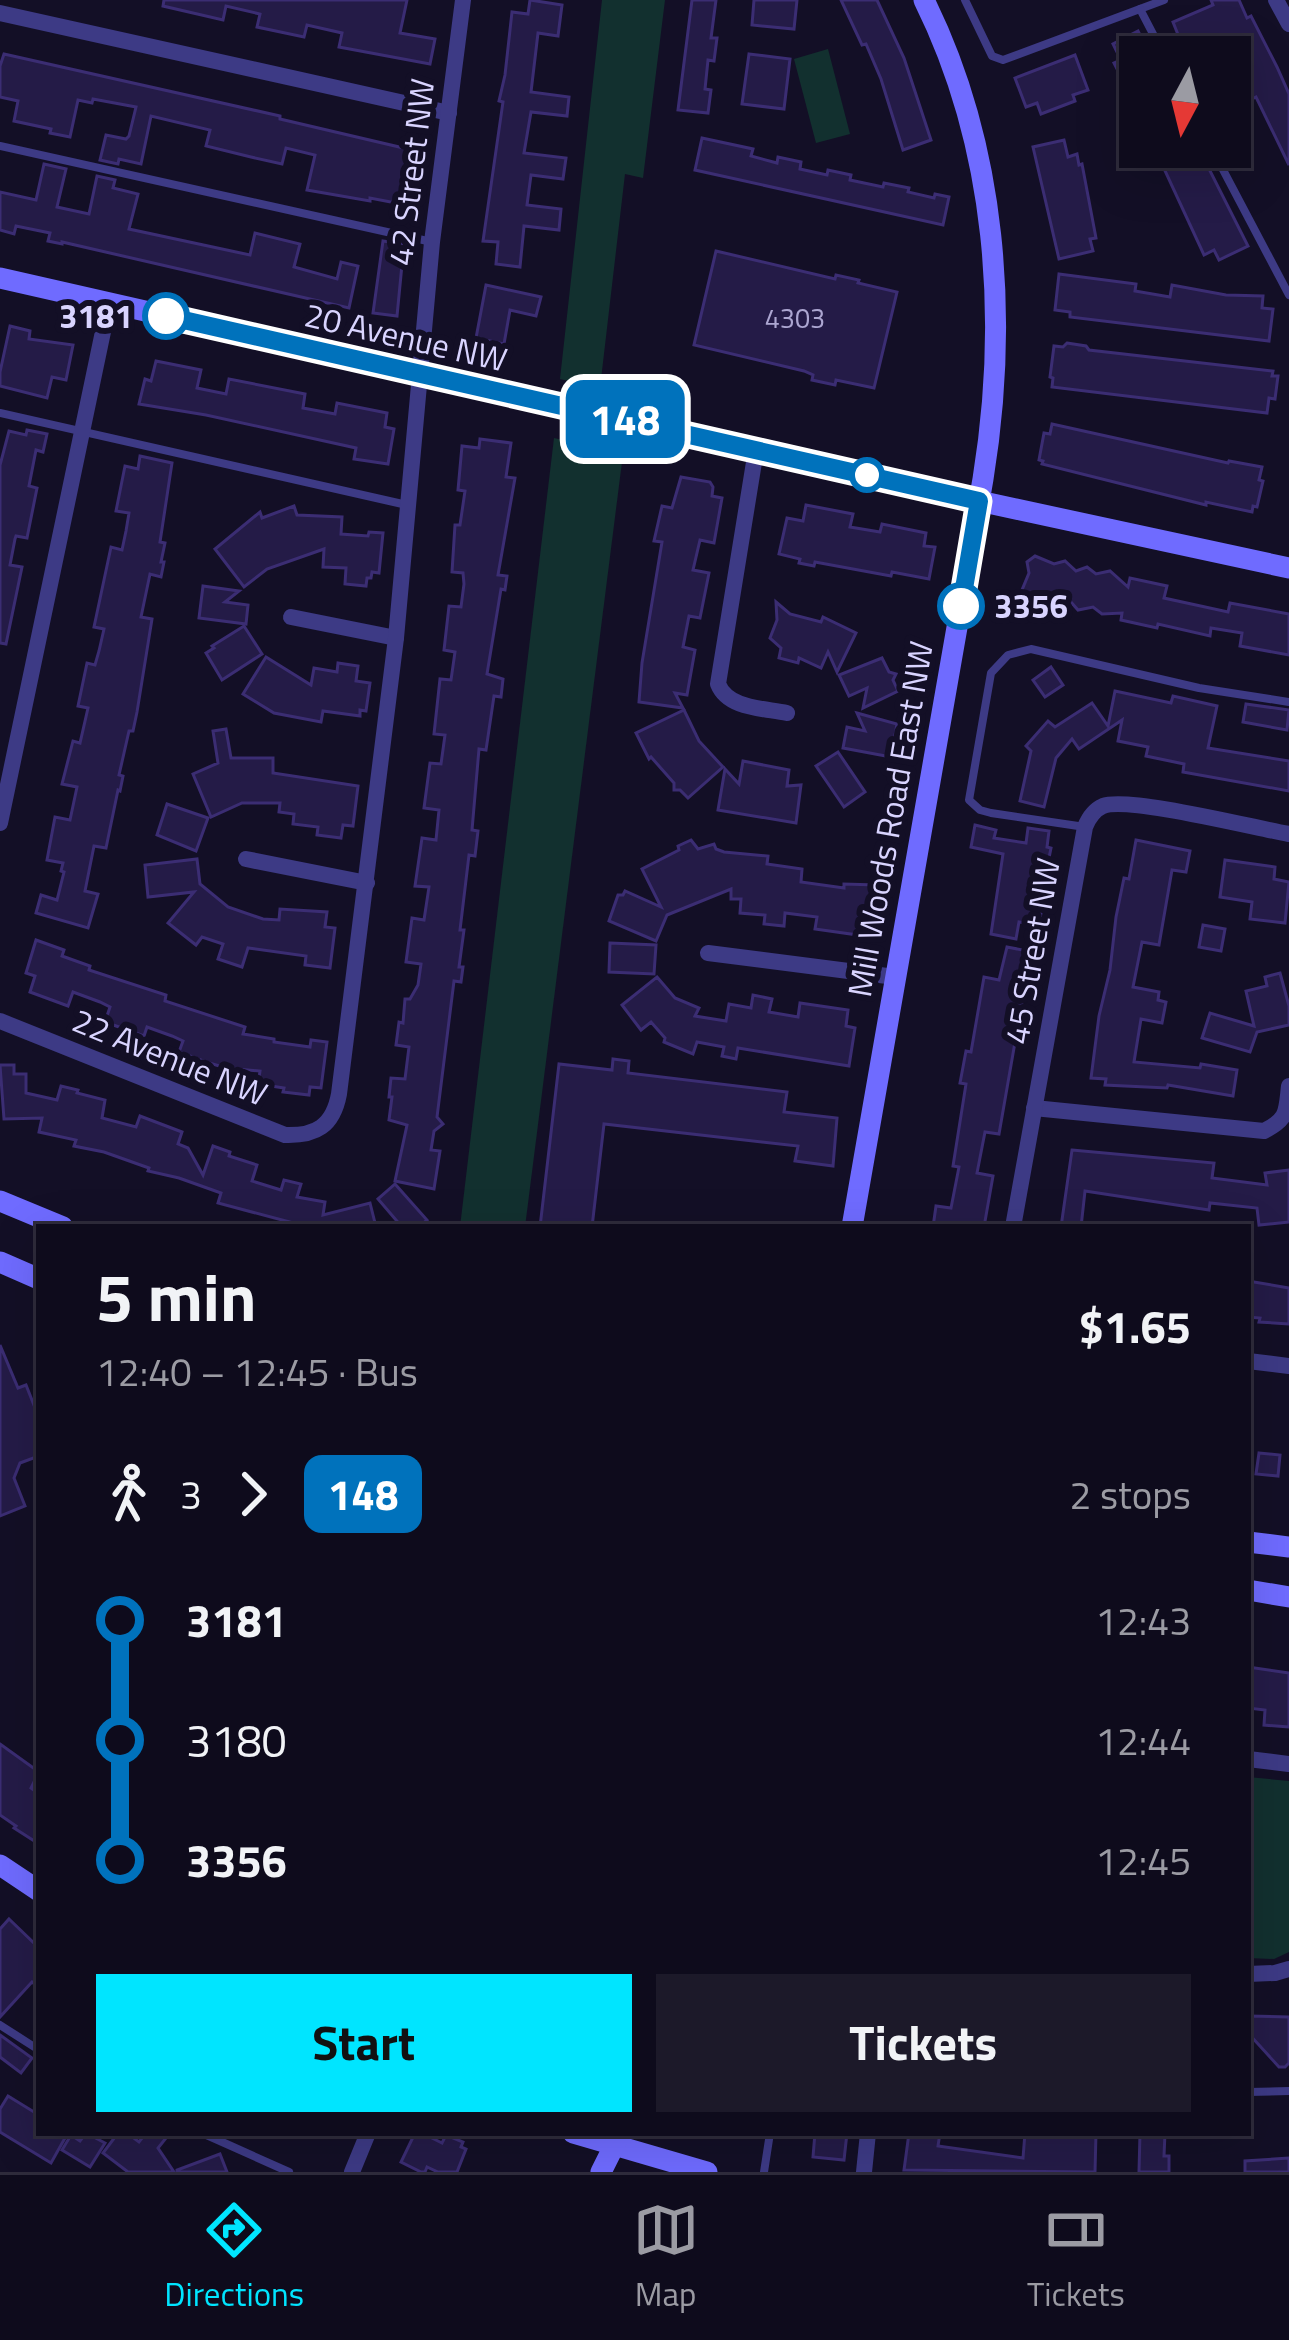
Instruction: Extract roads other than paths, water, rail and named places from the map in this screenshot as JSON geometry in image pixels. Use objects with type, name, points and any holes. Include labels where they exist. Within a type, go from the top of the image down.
[{"type":"street","name":"42 Street NW","points":[[320,1130],[337,1106],[367,883],[396,638],[432,242],[463,0]]},
{"type":"street","name":"Mill Woods Road East NW","points":[[853,1224],[990,439],[997,368],[994,266],[974,144],[949,58],[924,0]]},
{"type":"street","points":[[1276,0],[1289,24]]},
{"type":"street","points":[[0,13],[449,112]]},
{"type":"street","name":"20 Avenue NW","points":[[0,278],[1289,568]]},
{"type":"street","points":[[0,824],[109,303]]},
{"type":"street","points":[[756,450],[718,684],[730,700],[787,713]]},
{"type":"street","points":[[291,616],[396,638]]},
{"type":"street","name":"45 Street NW","points":[[1014,1224],[1085,826],[1097,809],[1135,804],[1289,834]]},
{"type":"street","points":[[246,859],[367,883]]},
{"type":"street","points":[[708,953],[895,977]]},
{"type":"street","name":"22 Avenue NW","points":[[0,1021],[270,1130],[298,1135],[320,1130]]},
{"type":"street","points":[[1034,1108],[1264,1131],[1286,1114],[1289,1086]]},
{"type":"street","points":[[0,1202],[55,1224]]},
{"type":"street","points":[[0,1262],[36,1279]]},
{"type":"street","points":[[1251,1361],[1289,1366]]},
{"type":"street","points":[[1251,1541],[1289,1546]]},
{"type":"street","points":[[1251,1591],[1289,1597]]},
{"type":"street","points":[[1251,1760],[1289,1764]]},
{"type":"street","points":[[0,1864],[36,1889]]},
{"type":"street","points":[[1251,1974],[1289,1969]]},
{"type":"street","points":[[352,2172],[367,2136]]},
{"type":"street","points":[[863,2172],[868,2136]]},
{"type":"street","points":[[601,2172],[617,2139],[706,2172]]},
{"type":"lane","points":[[965,0],[992,56],[1004,61],[1164,0]]},
{"type":"lane","points":[[1140,9],[1154,36]]},
{"type":"lane","points":[[0,146],[432,242]]},
{"type":"lane","points":[[1222,168],[1289,295]]},
{"type":"lane","points":[[0,412],[408,505]]},
{"type":"lane","points":[[1085,826],[991,813],[969,800],[991,673],[1008,655],[1031,649],[1199,688],[1289,703]]},
{"type":"lane","points":[[0,2025],[36,2048]]},
{"type":"lane","points":[[1251,2092],[1289,2091]]},
{"type":"lane","points":[[209,2136],[289,2172]]},
{"type":"lane","points":[[764,2172],[770,2136]]},
{"type":"place","name":"3181","points":[[166,316]]},
{"type":"place","name":"3356","points":[[961,606]]}]
